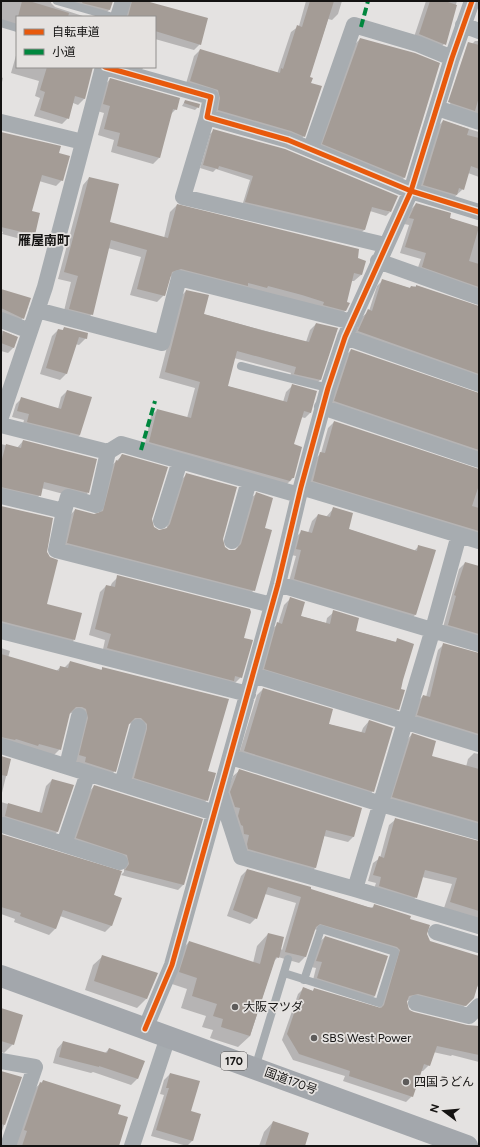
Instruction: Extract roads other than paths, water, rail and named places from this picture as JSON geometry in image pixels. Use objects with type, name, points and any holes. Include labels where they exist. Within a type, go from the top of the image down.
[{"type":"highway","name":"国道170号","points":[[1,976],[467,1146]]},
{"type":"street","points":[[118,16],[123,1]]},
{"type":"street","points":[[145,1029],[172,965],[278,584],[300,491],[328,388],[348,330],[411,190],[452,58],[472,1]]},
{"type":"street","points":[[311,148],[354,25],[418,44],[452,58]]},
{"type":"street","points":[[463,25],[479,31]]},
{"type":"street","points":[[2,410],[45,287],[104,68]]},
{"type":"street","points":[[108,68],[211,97],[207,116],[183,197],[385,245]]},
{"type":"street","points":[[437,108],[479,122]]},
{"type":"street","points":[[207,116],[311,148],[411,190],[479,212]]},
{"type":"street","points":[[1,122],[83,142]]},
{"type":"street","points":[[378,261],[479,296]]},
{"type":"street","points":[[37,310],[162,342],[179,278],[348,330],[479,384]]},
{"type":"street","points":[[1,320],[30,331]]},
{"type":"street","points":[[322,407],[479,460]]},
{"type":"street","points":[[1,424],[108,452]]},
{"type":"street","points":[[272,606],[56,550],[68,497],[96,505],[108,452],[121,444],[249,481],[300,491],[479,541]]},
{"type":"street","points":[[161,521],[180,461]]},
{"type":"street","points":[[232,541],[249,481]]},
{"type":"street","points":[[1,496],[64,511]]},
{"type":"street","points":[[355,889],[433,629],[458,535]]},
{"type":"street","points":[[278,584],[433,629],[479,644]]},
{"type":"street","points":[[1,632],[248,694]]},
{"type":"street","points":[[253,675],[479,744]]},
{"type":"street","points":[[67,766],[79,716]]},
{"type":"street","points":[[122,784],[138,727]]},
{"type":"street","points":[[1,746],[215,813]]},
{"type":"street","points":[[231,757],[381,804],[479,832]]},
{"type":"street","points":[[64,844],[88,773]]},
{"type":"street","points":[[220,792],[241,857],[479,926]]},
{"type":"street","points":[[3,825],[120,862]]},
{"type":"street","points":[[436,932],[479,945]]},
{"type":"street","points":[[416,1003],[469,1016],[477,1011]]},
{"type":"street","points":[[132,1146],[168,1037]]},
{"type":"street","points":[[1,1061],[34,1067],[8,1146]]},
{"type":"lane","points":[[57,1],[110,16]]},
{"type":"lane","points":[[1,23],[16,28]]},
{"type":"lane","points":[[241,366],[328,388]]},
{"type":"lane","points":[[284,973],[304,980],[379,1003],[395,952],[321,929],[304,980]]},
{"type":"lane","points":[[255,1068],[288,959]]},
{"type":"place","name":"大阪マツダ","points":[[235,1007]]},
{"type":"place","name":"SBS West Power","points":[[314,1038]]},
{"type":"place","name":"四国うどん","points":[[406,1082]]},
{"type":"district","name":"雁屋南町","points":[[44,240]]}]
